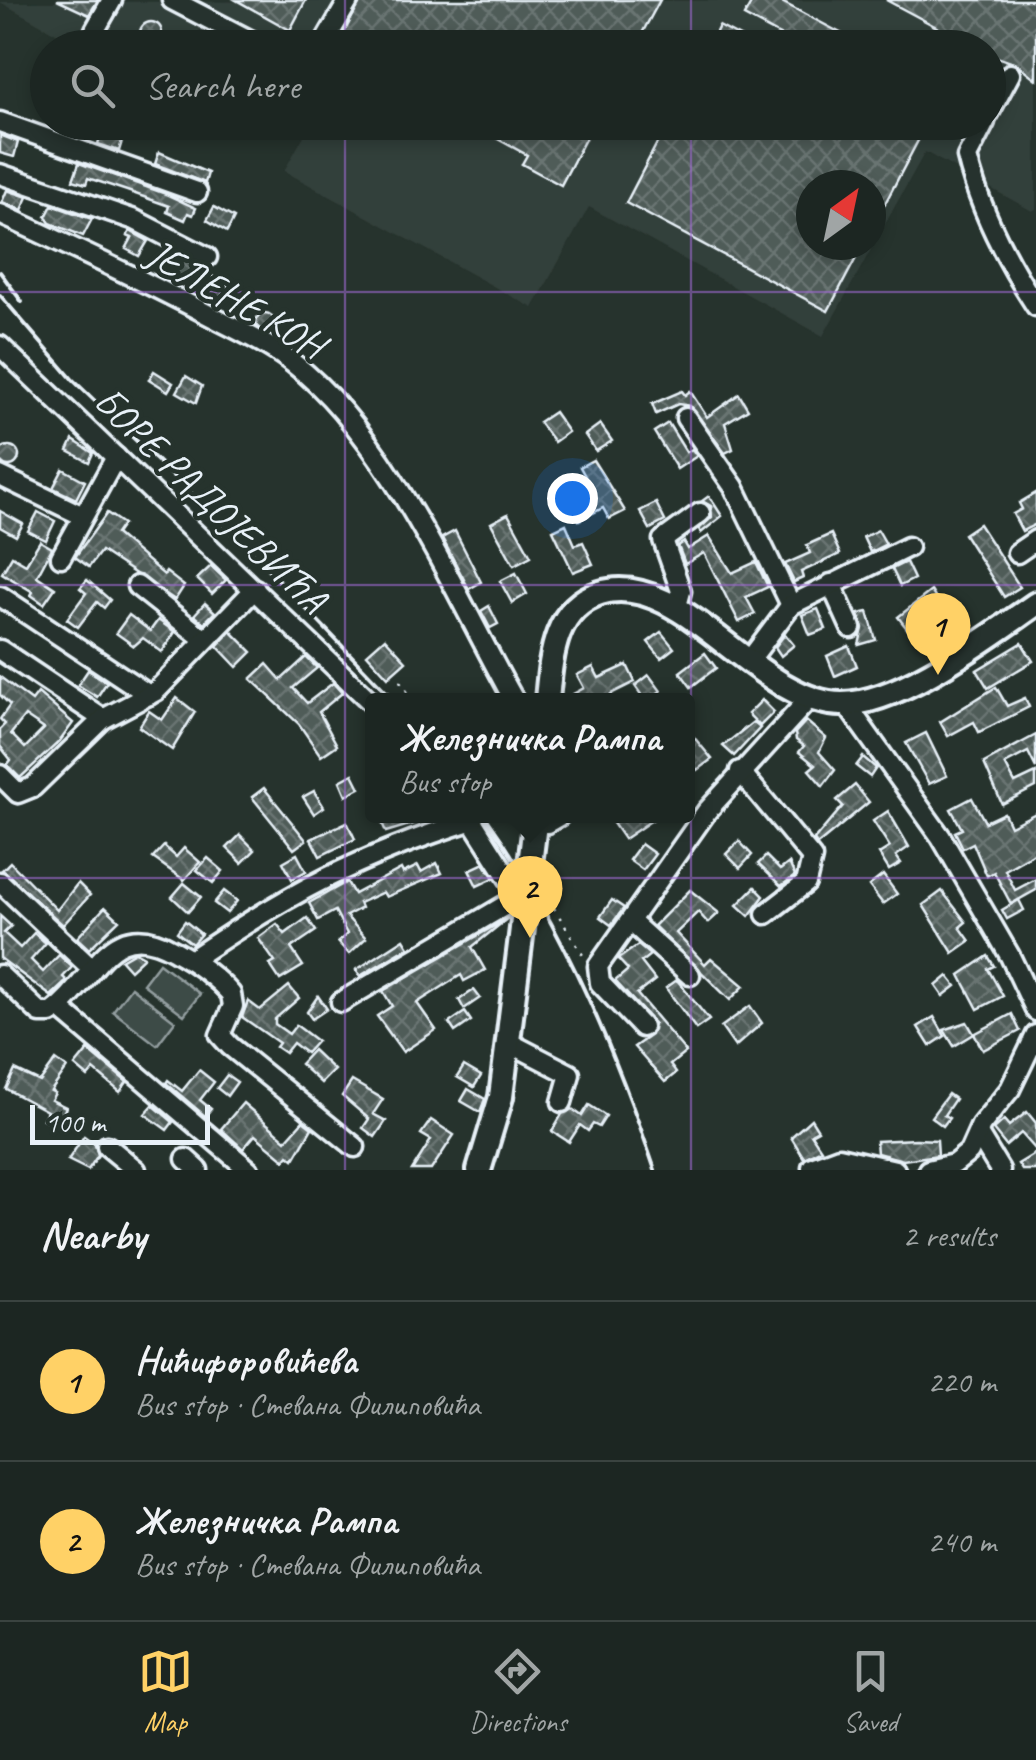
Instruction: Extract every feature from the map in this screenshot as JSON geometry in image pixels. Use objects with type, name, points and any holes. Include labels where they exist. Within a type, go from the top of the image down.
[{"type":"main road","points":[[548,693],[556,639],[572,610],[586,598],[617,590],[654,598],[676,610],[809,700],[846,704],[887,694],[1033,611]]},
{"type":"main road","points":[[479,1170],[501,1097],[510,1043],[535,823]]},
{"type":"street","points":[[95,30],[112,0]]},
{"type":"street","points":[[172,0],[231,30]]},
{"type":"street","points":[[332,30],[349,0]]},
{"type":"street","points":[[1006,82],[1010,74]]},
{"type":"street","points":[[0,122],[30,133]]},
{"type":"street","points":[[51,140],[197,192]]},
{"type":"street","points":[[976,140],[967,157],[972,180],[1004,256],[1036,306]]},
{"type":"street","points":[[0,174],[135,220],[207,257]]},
{"type":"street","name":"ЈЕЛЕНЕ КОН","points":[[0,214],[256,340],[310,378],[352,422],[396,486],[510,693]]},
{"type":"street","name":"БОРЕ РАДОЈЕВИЋА","points":[[0,346],[365,696]]},
{"type":"street","points":[[686,418],[734,487],[791,605]]},
{"type":"street","points":[[61,558],[116,458]]},
{"type":"street","points":[[0,476],[81,516]]},
{"type":"street","points":[[676,610],[681,591],[663,540],[700,513]]},
{"type":"street","points":[[1016,553],[1036,540]]},
{"type":"street","points":[[750,661],[791,605],[908,547]]},
{"type":"street","points":[[831,584],[851,628]]},
{"type":"street","points":[[137,586],[204,639]]},
{"type":"street","points":[[0,775],[21,794],[103,718],[149,695],[255,589]]},
{"type":"street","points":[[0,596],[149,695]]},
{"type":"street","points":[[0,650],[103,718]]},
{"type":"street","points":[[642,1027],[596,973],[674,853],[740,771],[809,700]]},
{"type":"street","points":[[846,704],[922,807],[1010,956],[1036,1011]]},
{"type":"street","points":[[740,771],[812,858],[806,883],[766,914]]},
{"type":"street","points":[[192,960],[280,899],[342,867],[458,823]]},
{"type":"street","points":[[474,823],[508,879],[528,884]]},
{"type":"street","points":[[0,882],[92,969]]},
{"type":"street","points":[[341,1002],[528,884]]},
{"type":"street","points":[[630,921],[690,975]]},
{"type":"street","points":[[0,975],[40,1013],[55,1010],[116,946],[142,936],[192,960],[233,999],[220,1035],[355,1146]]},
{"type":"street","points":[[55,1010],[249,1170]]},
{"type":"street","points":[[928,1170],[958,1162],[1010,1089],[1036,1035]]},
{"type":"street","points":[[510,1043],[570,1074],[562,1102]]},
{"type":"street","points":[[978,1134],[1000,1170]]},
{"type":"street","points":[[107,1146],[136,1170]]},
{"type":"street","points":[[812,1167],[839,1157],[895,1170]]},
{"type":"path","points":[[400,681],[408,693]]},
{"type":"path","points":[[528,884],[548,896],[596,973]]},
{"type":"shaded area","points":[[1036,0],[1036,209],[1032,211],[925,152],[886,222],[886,170],[796,170],[796,260],[865,260],[823,336],[589,207],[533,308],[284,171],[301,140],[1006,140],[1006,30],[51,30],[0,2]]},
{"type":"shaded area","points":[[159,963],[200,994],[184,1015],[143,984]]},
{"type":"shaded area","points":[[131,987],[175,1021],[157,1045],[113,1011]]},
{"type":"building","points":[[57,0],[98,0],[89,15]]},
{"type":"building","points":[[236,0],[306,0],[290,30]]},
{"type":"building","points":[[361,0],[660,0],[644,30],[345,30]]},
{"type":"building","points":[[753,0],[778,0],[835,30],[770,30],[744,16]]},
{"type":"building","points":[[886,0],[1036,0],[1036,79],[1006,60],[1006,30],[942,30]]},
{"type":"building","points":[[151,22],[161,30],[141,30]]},
{"type":"building","points":[[0,135],[18,142],[14,157],[0,153]]},
{"type":"building","points":[[99,140],[122,141],[119,151],[98,144]]},
{"type":"building","points":[[500,140],[585,140],[561,185],[522,164],[527,155]]},
{"type":"building","points":[[659,140],[918,140],[886,201],[886,170],[796,170],[796,260],[855,260],[828,311],[626,203]]},
{"type":"building","points":[[159,152],[208,173],[205,183],[155,164]]},
{"type":"building","points":[[79,163],[196,208],[185,220],[167,212],[169,206],[127,191],[88,178],[86,184],[73,180]]},
{"type":"building","points":[[7,190],[28,197],[22,210],[2,202]]},
{"type":"building","points":[[52,205],[92,219],[83,236],[50,223],[46,217]]},
{"type":"building","points":[[214,207],[234,218],[227,232],[207,220]]},
{"type":"building","points":[[130,231],[148,241],[139,256],[126,249],[132,238],[127,236]]},
{"type":"building","points":[[183,259],[227,285],[219,300],[174,274]]},
{"type":"building","points":[[265,313],[272,315],[272,329],[265,331],[258,329],[256,322],[258,315]]},
{"type":"building","points":[[154,371],[173,383],[168,391],[149,379]]},
{"type":"building","points":[[186,376],[202,386],[196,403],[177,392]]},
{"type":"building","points":[[682,391],[685,395],[690,391],[707,417],[739,394],[748,409],[725,423],[733,449],[725,453],[690,406],[678,404],[656,414],[652,404]]},
{"type":"building","points":[[554,412],[568,432],[554,442],[539,422]]},
{"type":"building","points":[[668,423],[686,452],[692,449],[697,456],[677,469],[654,432]]},
{"type":"building","points":[[600,424],[612,441],[596,451],[585,435]]},
{"type":"building","points":[[73,440],[93,453],[89,462],[68,451]]},
{"type":"building","points":[[9,446],[19,456],[9,466],[-1,456]]},
{"type":"building","points":[[593,460],[625,511],[609,519],[603,508],[579,520],[568,498],[591,487],[580,467]]},
{"type":"building","points":[[63,469],[85,481],[76,499],[53,488]]},
{"type":"building","points":[[1036,493],[1036,524],[1022,531],[1013,514],[1022,509],[1019,503]]},
{"type":"building","points":[[709,496],[722,516],[701,533],[699,529],[712,517],[711,506],[702,501]]},
{"type":"building","points":[[656,503],[665,521],[650,529],[640,511]]},
{"type":"building","points":[[0,511],[23,524],[16,536],[0,527]]},
{"type":"building","points":[[38,512],[55,521],[46,540],[28,531]]},
{"type":"building","points":[[107,513],[123,524],[116,534],[164,575],[166,572],[184,586],[175,600],[101,551],[89,567],[75,557]]},
{"type":"building","points":[[508,514],[531,556],[514,565],[491,523]]},
{"type":"building","points":[[566,524],[575,545],[583,542],[593,564],[573,572],[553,530]]},
{"type":"building","points":[[979,524],[1020,587],[1004,597],[964,534]]},
{"type":"building","points":[[878,530],[886,544],[870,552],[863,537]]},
{"type":"building","points":[[455,531],[481,582],[469,589],[442,538]]},
{"type":"building","points":[[831,534],[840,554],[801,572],[803,578],[794,582],[785,564],[810,553],[807,545]]},
{"type":"building","points":[[709,536],[732,573],[756,562],[768,587],[746,597],[755,614],[739,622],[704,553],[685,564],[678,546],[684,542],[688,549]]},
{"type":"building","points":[[40,541],[52,548],[37,576],[55,588],[44,604],[31,595],[33,592],[2,573],[12,556],[26,564]]},
{"type":"building","points":[[906,562],[914,579],[900,586],[892,569]]},
{"type":"building","points":[[211,566],[226,580],[212,594],[197,579]]},
{"type":"building","points":[[516,573],[527,594],[512,603],[500,581]]},
{"type":"building","points":[[87,580],[110,600],[104,608],[97,602],[78,627],[67,619],[86,593],[80,588]]},
{"type":"building","points":[[931,591],[939,604],[918,617],[922,622],[909,631],[898,617]]},
{"type":"building","points":[[205,603],[215,612],[204,623],[194,615]]},
{"type":"building","points":[[489,606],[498,624],[490,628],[481,611]]},
{"type":"building","points":[[818,609],[826,629],[810,635],[802,615]]},
{"type":"building","points":[[868,612],[876,640],[859,645],[863,628],[859,614]]},
{"type":"building","points":[[129,615],[150,631],[158,620],[175,632],[162,652],[143,638],[134,646],[116,633]]},
{"type":"building","points":[[231,631],[252,652],[237,667],[217,646]]},
{"type":"building","points":[[661,632],[674,648],[661,658],[648,642]]},
{"type":"building","points":[[785,634],[794,645],[781,656],[775,647]]},
{"type":"building","points":[[385,638],[406,661],[388,677],[367,654]]},
{"type":"building","points":[[1022,643],[1033,661],[988,688],[977,670]]},
{"type":"building","points":[[849,646],[857,666],[835,676],[827,656]]},
{"type":"building","points":[[705,653],[716,668],[691,687],[680,672]]},
{"type":"building","points":[[306,657],[317,668],[293,688],[307,703],[333,683],[342,693],[319,712],[337,745],[321,756],[299,724],[251,679],[267,664],[281,680]]},
{"type":"building","points":[[627,665],[635,682],[613,693],[575,693],[584,688],[577,675],[593,667],[599,678]]},
{"type":"building","points":[[88,670],[107,682],[97,697],[78,685]]},
{"type":"building","points":[[649,675],[661,691],[640,693],[635,686]]},
{"type":"building","points":[[0,677],[32,701],[38,693],[73,723],[60,741],[20,778],[7,765],[11,760],[0,746],[0,729],[5,724],[0,719],[10,705],[0,695]],"holes":[[[25,716],[44,729],[25,748],[11,734]]]},
{"type":"building","points":[[996,687],[1007,706],[1025,698],[1029,707],[979,732],[974,722],[948,736],[940,722]]},
{"type":"building","points":[[177,698],[195,712],[172,750],[139,727],[149,711],[162,720]]},
{"type":"building","points":[[762,700],[774,712],[760,726],[748,714]]},
{"type":"building","points":[[806,721],[826,738],[819,752],[835,770],[823,786],[809,770],[815,765],[799,752],[804,746],[796,740],[795,733]]},
{"type":"building","points":[[753,722],[760,728],[734,756],[723,746]]},
{"type":"building","points":[[926,733],[947,776],[929,784],[906,743]]},
{"type":"building","points":[[1036,735],[1036,768],[1028,752],[1005,764],[1015,783],[1036,773],[1036,787],[1002,804],[984,763]]},
{"type":"building","points":[[695,738],[712,759],[697,770],[695,767]]},
{"type":"building","points":[[863,757],[876,768],[870,777],[856,766]]},
{"type":"building","points":[[353,774],[360,788],[346,795],[340,781]]},
{"type":"building","points":[[855,785],[869,802],[817,845],[814,840],[843,806],[837,800]]},
{"type":"building","points":[[264,788],[306,840],[294,849],[252,797]]},
{"type":"building","points":[[314,791],[324,807],[314,814],[303,797]]},
{"type":"building","points":[[972,798],[985,822],[1004,813],[1010,826],[1036,813],[1036,852],[1005,870],[1015,890],[1036,879],[1036,890],[1011,904],[994,872],[987,876],[973,843],[963,848],[955,832],[962,829],[951,809]]},
{"type":"building","points":[[888,811],[909,847],[896,856],[901,863],[889,870],[879,854],[890,847],[873,821]]},
{"type":"building","points":[[347,822],[355,839],[320,856],[311,839]]},
{"type":"building","points":[[382,823],[416,823],[386,832]]},
{"type":"building","points":[[613,823],[648,823],[624,839]]},
{"type":"building","points":[[240,835],[255,850],[242,863],[227,848]]},
{"type":"building","points":[[739,841],[752,855],[740,868],[726,854]]},
{"type":"building","points":[[641,844],[655,854],[643,870],[629,860]]},
{"type":"building","points":[[164,846],[176,857],[184,848],[200,862],[184,880],[153,858]]},
{"type":"building","points":[[297,854],[306,871],[292,879],[283,862]]},
{"type":"building","points":[[766,856],[780,870],[789,863],[795,876],[781,886],[758,864]]},
{"type":"building","points":[[208,858],[223,871],[213,883],[197,870]]},
{"type":"building","points":[[10,862],[57,910],[78,883],[90,895],[63,925],[2,870]]},
{"type":"building","points":[[437,863],[442,873],[386,897],[383,892],[359,903],[361,908],[346,916],[366,938],[349,954],[338,942],[347,934],[335,911],[318,920],[309,903],[347,882],[354,894],[401,869],[403,873],[418,866],[421,872]]},
{"type":"building","points":[[484,863],[494,878],[477,886],[469,870]]},
{"type":"building","points":[[883,875],[897,894],[883,904],[869,886]]},
{"type":"building","points":[[184,883],[201,897],[188,912],[172,897]]},
{"type":"building","points":[[755,887],[764,896],[749,916],[737,905]]},
{"type":"building","points":[[690,890],[719,913],[708,923],[698,912],[676,933],[705,964],[711,958],[744,986],[730,1000],[654,926]]},
{"type":"building","points":[[224,891],[237,901],[227,913],[214,903]]},
{"type":"building","points":[[942,891],[966,922],[960,927],[970,941],[953,953],[923,905]]},
{"type":"building","points":[[612,900],[624,908],[611,925],[600,917]]},
{"type":"building","points":[[1019,900],[1024,910],[1007,919],[1002,910]]},
{"type":"building","points":[[105,907],[119,920],[89,949],[77,938]]},
{"type":"building","points":[[0,916],[11,926],[4,933],[20,948],[34,933],[46,943],[31,960],[43,972],[59,955],[72,967],[63,977],[67,981],[51,996],[0,958]]},
{"type":"building","points":[[307,918],[316,931],[291,948],[303,966],[280,980],[270,965],[275,962],[258,938],[277,924],[285,934]]},
{"type":"building","points":[[508,918],[472,947],[485,970],[464,981],[461,975],[417,1003],[436,1030],[403,1052],[377,1016],[392,1006],[383,991]]},
{"type":"building","points":[[185,921],[201,934],[192,944],[177,932]]},
{"type":"building","points":[[404,939],[409,947],[360,976],[356,970]]},
{"type":"building","points":[[638,945],[650,955],[641,962],[655,980],[637,994],[686,1052],[670,1065],[676,1073],[665,1082],[634,1047],[651,1035],[654,1023],[615,981],[628,970],[618,959]]},
{"type":"building","points":[[135,952],[144,957],[130,970],[121,960]]},
{"type":"building","points":[[988,956],[994,966],[988,969],[1003,996],[978,1009],[960,975]]},
{"type":"building","points":[[948,976],[956,986],[943,996],[936,986]]},
{"type":"building","points":[[677,980],[709,1020],[696,1029],[666,988]]},
{"type":"building","points":[[289,986],[299,998],[275,1019],[275,1024],[289,1034],[296,1025],[317,1041],[306,1053],[293,1043],[285,1053],[276,1047],[279,1043],[242,1017],[248,1001],[260,1010]]},
{"type":"building","points":[[474,990],[480,998],[464,1009],[459,1000]]},
{"type":"building","points":[[318,996],[327,1009],[312,1019],[307,1012]]},
{"type":"building","points":[[750,1006],[762,1023],[735,1047],[721,1027]]},
{"type":"building","points":[[465,1012],[471,1021],[455,1032],[449,1023]]},
{"type":"building","points":[[1012,1014],[1020,1031],[983,1050],[974,1034]]},
{"type":"building","points":[[934,1017],[945,1036],[930,1046],[918,1027]]},
{"type":"building","points":[[967,1022],[974,1034],[954,1046],[944,1030]]},
{"type":"building","points":[[88,1050],[127,1082],[120,1092],[94,1070],[88,1077],[75,1066]]},
{"type":"building","points":[[313,1050],[334,1070],[321,1083],[300,1064]]},
{"type":"building","points":[[56,1060],[67,1068],[51,1091],[55,1093],[51,1100],[66,1107],[57,1126],[43,1119],[47,1111],[6,1089],[15,1070],[40,1082]]},
{"type":"building","points":[[464,1066],[481,1076],[474,1087],[457,1077]]},
{"type":"building","points":[[199,1070],[214,1082],[200,1100],[211,1109],[205,1116],[166,1083],[168,1080],[182,1091]]},
{"type":"building","points":[[227,1075],[237,1082],[227,1096],[217,1088]]},
{"type":"building","points":[[352,1081],[383,1099],[373,1114],[386,1121],[375,1137],[363,1128],[369,1119],[342,1096]]},
{"type":"building","points":[[468,1089],[485,1099],[480,1112],[461,1101]]},
{"type":"building","points":[[948,1094],[955,1099],[944,1115],[949,1118],[943,1126],[931,1117]]},
{"type":"building","points":[[243,1103],[286,1140],[303,1121],[312,1128],[294,1159],[289,1155],[285,1160],[255,1135],[243,1149],[221,1129]]},
{"type":"building","points":[[153,1105],[173,1122],[167,1130],[145,1114]]},
{"type":"building","points":[[589,1105],[606,1116],[599,1127],[593,1124],[588,1131],[580,1125],[569,1142],[552,1131],[562,1114],[572,1109],[582,1116]]},
{"type":"building","points":[[1027,1112],[1036,1123],[1036,1150],[1021,1133],[1006,1146],[993,1130],[1004,1120],[1009,1126]]},
{"type":"building","points":[[811,1119],[818,1130],[811,1134],[821,1149],[804,1158],[791,1137]]},
{"type":"building","points":[[431,1120],[454,1135],[431,1170],[412,1170],[431,1140],[421,1134]]},
{"type":"building","points":[[84,1136],[95,1144],[98,1155],[88,1170],[68,1160]]},
{"type":"building","points":[[937,1140],[938,1155],[903,1160],[877,1153],[876,1141]]},
{"type":"building","points":[[1036,1153],[1036,1170],[1022,1170],[1018,1164]]},
{"type":"railway","points":[[0,272],[22,302]]},
{"type":"railway","points":[[0,295],[73,380],[242,542],[387,693]]},
{"type":"railway","points":[[490,823],[537,898],[583,986],[655,1170]]},
{"type":"place","name":"Нићифоровићева","points":[[938,675]]},
{"type":"place","name":"Железничка Рампа","points":[[530,938]]}]
